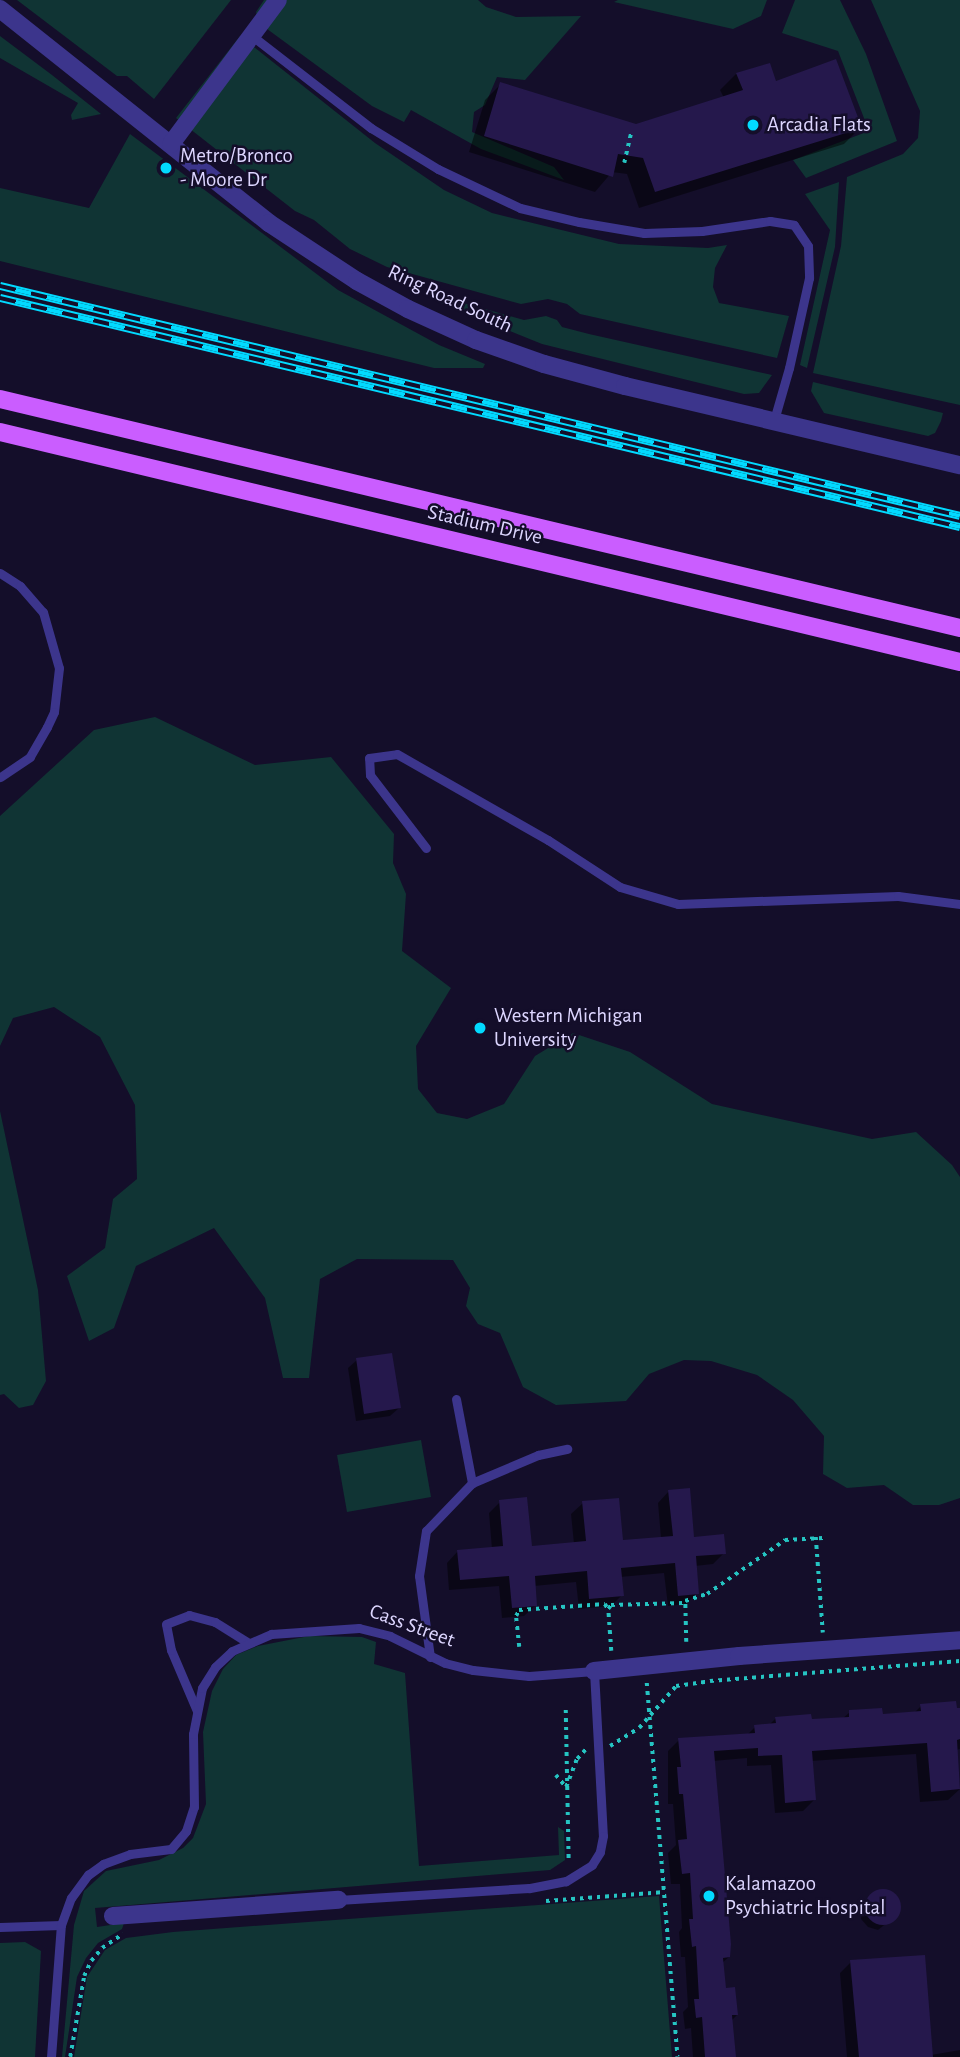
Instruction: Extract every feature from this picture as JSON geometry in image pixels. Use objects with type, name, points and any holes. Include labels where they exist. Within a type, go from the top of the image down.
[{"type":"main road","name":"Stadium Drive","points":[[0,399],[960,628]]},
{"type":"main road","name":"Stadium Drive","points":[[0,432],[960,662]]},
{"type":"street","points":[[171,144],[278,0]]},
{"type":"street","name":"Ring Road South","points":[[0,9],[269,223],[408,309],[476,340],[544,364],[625,386],[960,465]]},
{"type":"street","name":"Cass Street","points":[[594,1671],[960,1640]]},
{"type":"street","points":[[113,1916],[338,1900]]},
{"type":"lane","points":[[251,35],[371,128],[438,169],[520,208],[644,233],[702,231],[770,221],[794,225],[808,246],[809,278],[789,368],[774,420]]},
{"type":"lane","points":[[0,573],[20,586],[43,612],[55,646],[59,681],[54,712],[30,757],[0,777]]},
{"type":"lane","points":[[426,848],[370,775],[369,758],[397,754],[548,840],[620,887],[678,904],[898,896],[960,904]]},
{"type":"lane","points":[[456,1399],[472,1483]]},
{"type":"lane","points":[[430,1657],[419,1576],[426,1531],[472,1483],[538,1455],[567,1449]]},
{"type":"lane","points":[[197,1713],[171,1650],[166,1624],[190,1615],[215,1622],[248,1643]]},
{"type":"lane","name":"Cass Street","points":[[61,1925],[79,1886],[103,1864],[130,1854],[171,1849],[186,1831],[194,1807],[193,1734],[202,1688],[215,1667],[232,1651],[248,1643],[271,1634],[359,1628],[390,1636],[430,1657],[473,1670],[529,1676],[594,1671]]},
{"type":"lane","points":[[338,1900],[529,1888],[570,1879],[592,1865],[600,1852],[603,1836],[594,1671]]},
{"type":"lane","points":[[0,1927],[61,1925],[51,2057]]},
{"type":"path","points":[[624,163],[631,132]]},
{"type":"path","points":[[816,1537],[823,1634]]},
{"type":"path","points":[[608,1609],[615,1604],[684,1603],[707,1594],[785,1540],[823,1538]]},
{"type":"path","points":[[684,1603],[687,1662]]},
{"type":"path","points":[[519,1647],[516,1616],[519,1610],[605,1604],[608,1609],[612,1670]]},
{"type":"path","points":[[598,1751],[632,1734],[676,1686],[960,1661]]},
{"type":"path","points":[[645,1667],[678,2057]]},
{"type":"path","points":[[566,1710],[570,1879]]},
{"type":"path","points":[[566,1787],[577,1759],[597,1738]]},
{"type":"path","points":[[556,1775],[566,1787]]},
{"type":"path","points":[[544,1901],[665,1892]]},
{"type":"path","points":[[70,2057],[84,1976],[91,1961],[113,1941],[124,1934],[133,1933]]},
{"type":"green space","points":[[17,0],[231,0],[154,99],[127,76],[117,76]]},
{"type":"green space","points":[[264,0],[478,0],[486,7],[516,17],[581,16],[525,80],[497,77],[485,105],[474,112],[472,132],[554,167],[564,180],[481,149],[411,110],[404,122],[372,106],[263,26],[256,12]]},
{"type":"green space","points":[[767,0],[761,16],[733,29],[614,2]]},
{"type":"green space","points":[[795,0],[840,0],[866,54],[897,141],[806,178],[793,160],[869,131],[838,51],[782,33]]},
{"type":"green space","points":[[871,0],[960,0],[960,405],[813,373],[841,246],[847,177],[903,154],[918,138],[920,111]]},
{"type":"green space","points":[[0,36],[101,114],[72,120],[71,115],[78,103],[0,58]]},
{"type":"green space","points":[[240,36],[375,143],[444,190],[492,213],[619,244],[708,248],[727,245],[715,268],[713,287],[719,303],[789,316],[777,358],[580,314],[567,304],[548,299],[521,304],[387,267],[350,249],[314,220],[295,211],[176,118]]},
{"type":"green space","points":[[130,134],[338,290],[439,345],[485,364],[483,368],[434,368],[0,261],[0,188],[89,208]]},
{"type":"green space","points":[[839,182],[835,247],[807,368],[800,365],[830,230],[805,194]]},
{"type":"green space","points":[[453,300],[524,320],[546,316],[557,320],[562,327],[772,375],[759,393],[744,394],[542,344],[441,303]]},
{"type":"green space","points":[[813,382],[943,413],[941,421],[935,433],[928,436],[824,413],[811,391]]},
{"type":"green space","points":[[155,717],[255,765],[331,757],[394,834],[393,863],[406,894],[402,951],[451,988],[416,1046],[418,1089],[437,1113],[467,1119],[504,1104],[535,1056],[573,1033],[630,1052],[712,1104],[872,1139],[916,1132],[952,1165],[960,1177],[960,1498],[939,1505],[913,1505],[884,1485],[847,1488],[823,1474],[824,1436],[793,1400],[757,1375],[711,1361],[684,1360],[649,1374],[626,1401],[556,1405],[523,1387],[500,1333],[478,1324],[466,1306],[470,1288],[453,1260],[357,1259],[320,1279],[309,1378],[283,1378],[265,1298],[214,1228],[136,1266],[114,1328],[89,1341],[67,1276],[105,1248],[113,1199],[137,1179],[135,1105],[100,1037],[54,1007],[13,1018],[0,1046],[0,816],[94,730]]},
{"type":"green space","points":[[0,1111],[38,1290],[46,1381],[33,1405],[19,1408],[4,1394],[0,1395]]},
{"type":"green space","points":[[421,1440],[431,1497],[347,1512],[337,1455]]},
{"type":"green space","points":[[309,1636],[362,1637],[376,1642],[374,1664],[405,1673],[419,1866],[559,1855],[558,1827],[564,1831],[565,1860],[550,1870],[95,1908],[97,1927],[124,1923],[122,1929],[98,1943],[86,1958],[77,1977],[65,2057],[62,2057],[74,1925],[84,1891],[106,1871],[159,1860],[183,1848],[193,1838],[206,1804],[203,1732],[212,1691],[223,1669],[236,1655],[258,1646]]},
{"type":"green space","points":[[659,1896],[672,2057],[74,2057],[87,1977],[105,1950],[126,1938],[173,1932]]},
{"type":"green space","points":[[25,1942],[41,1951],[35,2057],[0,2057],[0,1943]]},
{"type":"building","name":"Arcadia Flats","points":[[836,59],[862,128],[655,192],[643,158],[618,154],[613,177],[484,136],[500,82],[636,124],[743,90],[736,73],[770,63],[776,81]]},
{"type":"building","points":[[392,1353],[401,1408],[364,1414],[356,1358]]},
{"type":"building","points":[[690,1488],[694,1537],[724,1534],[726,1554],[696,1556],[699,1594],[678,1596],[675,1563],[621,1568],[624,1596],[589,1599],[587,1571],[535,1576],[537,1606],[512,1608],[509,1576],[460,1580],[457,1550],[503,1546],[499,1500],[527,1497],[532,1546],[586,1541],[582,1501],[619,1498],[623,1540],[673,1536],[668,1490]]},
{"type":"building","name":"Kalamazoo Psychiatric Hospital","points":[[956,1701],[957,1708],[960,1708],[960,1739],[957,1740],[960,1789],[931,1792],[927,1743],[812,1751],[816,1800],[785,1803],[782,1755],[758,1756],[758,1748],[714,1751],[731,1944],[730,1957],[723,1958],[726,1988],[735,1987],[738,2015],[732,2015],[736,2057],[705,2057],[702,2017],[696,2018],[694,1999],[699,1999],[696,1946],[692,1947],[689,1919],[693,1919],[690,1873],[682,1874],[678,1840],[687,1839],[683,1794],[679,1794],[677,1767],[681,1767],[678,1738],[755,1733],[754,1725],[776,1723],[775,1717],[811,1714],[812,1719],[849,1717],[849,1710],[882,1708],[883,1714],[921,1711],[920,1704]]},
{"type":"building","name":"Kalamazoo Psychiatric Hospital","points":[[883,1889],[896,1894],[901,1907],[896,1920],[883,1925],[870,1920],[865,1907],[870,1894]]},
{"type":"building","name":"Kalamazoo Psychiatric Hospital","points":[[925,1955],[933,2057],[859,2057],[850,1960]]},
{"type":"railway","points":[[0,286],[960,516]]},
{"type":"railway","points":[[0,298],[960,527]]},
{"type":"place","name":"Arcadia Flats","points":[[753,125]]},
{"type":"place","name":"Metro/Bronco - Moore Dr","points":[[166,168]]},
{"type":"place","name":"Western Michigan University","points":[[480,1028]]},
{"type":"place","name":"Kalamazoo Psychiatric Hospital","points":[[709,1896]]}]
